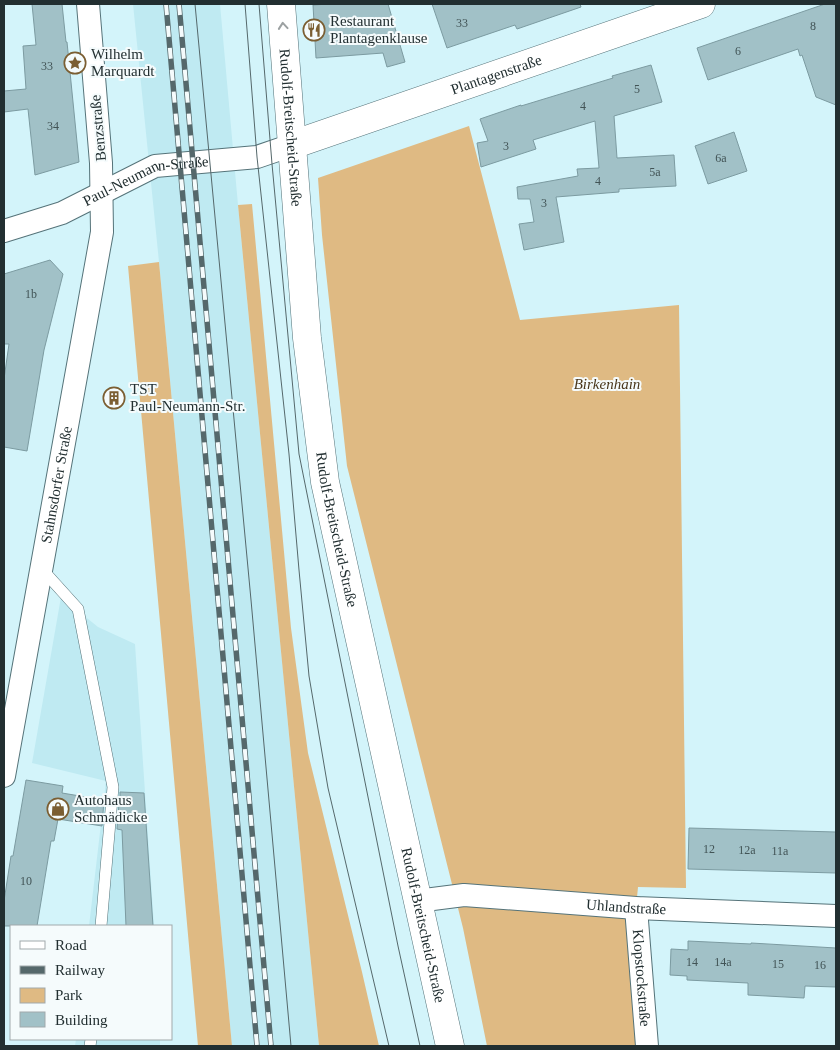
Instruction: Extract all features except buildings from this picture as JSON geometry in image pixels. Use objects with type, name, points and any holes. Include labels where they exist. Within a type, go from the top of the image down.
[{"type":"street","name":"Benzstraße","points":[[88,4],[102,192]]},
{"type":"street","name":"Rudolf-Breitscheid-Straße","points":[[281,4],[307,338],[326,482],[450,1046]]},
{"type":"street","name":"Plantagenstraße","points":[[292,144],[701,4]]},
{"type":"street","name":"Paul-Neumann-Straße","points":[[4,231],[62,213],[154,166],[257,157],[292,144]]},
{"type":"street","name":"Stahnsdorfer Straße","points":[[4,776],[102,232],[102,192]]},
{"type":"street","name":"Uhlandstraße","points":[[418,901],[464,895],[636,908],[836,916]]},
{"type":"street","name":"Klopstockstraße","points":[[636,908],[647,1046]]},
{"type":"lane","points":[[41,568],[78,609],[113,787],[101,925]]},
{"type":"shaded area","points":[[133,4],[220,4],[319,1046],[232,1046]]},
{"type":"shaded area","points":[[61,597],[98,627],[135,644],[154,925],[89,925],[106,781],[32,763]]},
{"type":"shaded area","points":[[76,1040],[160,1040],[160,1046],[75,1046]]},
{"type":"green space","name":"Birkenhain","points":[[469,126],[520,320],[679,305],[686,888],[638,887],[636,908],[647,1046],[487,1046],[463,928],[347,466],[322,235],[318,178]]},
{"type":"green space","points":[[252,204],[291,628],[308,753],[379,1046],[319,1046],[238,205]]},
{"type":"green space","points":[[159,262],[232,1046],[198,1046],[128,266]]},
{"type":"tram line","points":[[195,4],[291,1046]]},
{"type":"tram line","points":[[245,4],[257,157],[289,454],[309,676],[328,788],[389,1046]]},
{"type":"tram line","points":[[259,4],[299,454],[398,946],[420,1046]]},
{"type":"railway","points":[[166,4],[257,1046]]},
{"type":"railway","points":[[179,4],[271,1046]]},
{"type":"place","name":"Restaurant Plantagenklause","points":[[314,30]]},
{"type":"place","name":"Wilhelm Marquardt","points":[[75,63]]},
{"type":"place","name":"TST Paul-Neumann-Str.","points":[[114,398]]},
{"type":"place","name":"Autohaus Schmädicke","points":[[58,809]]}]
